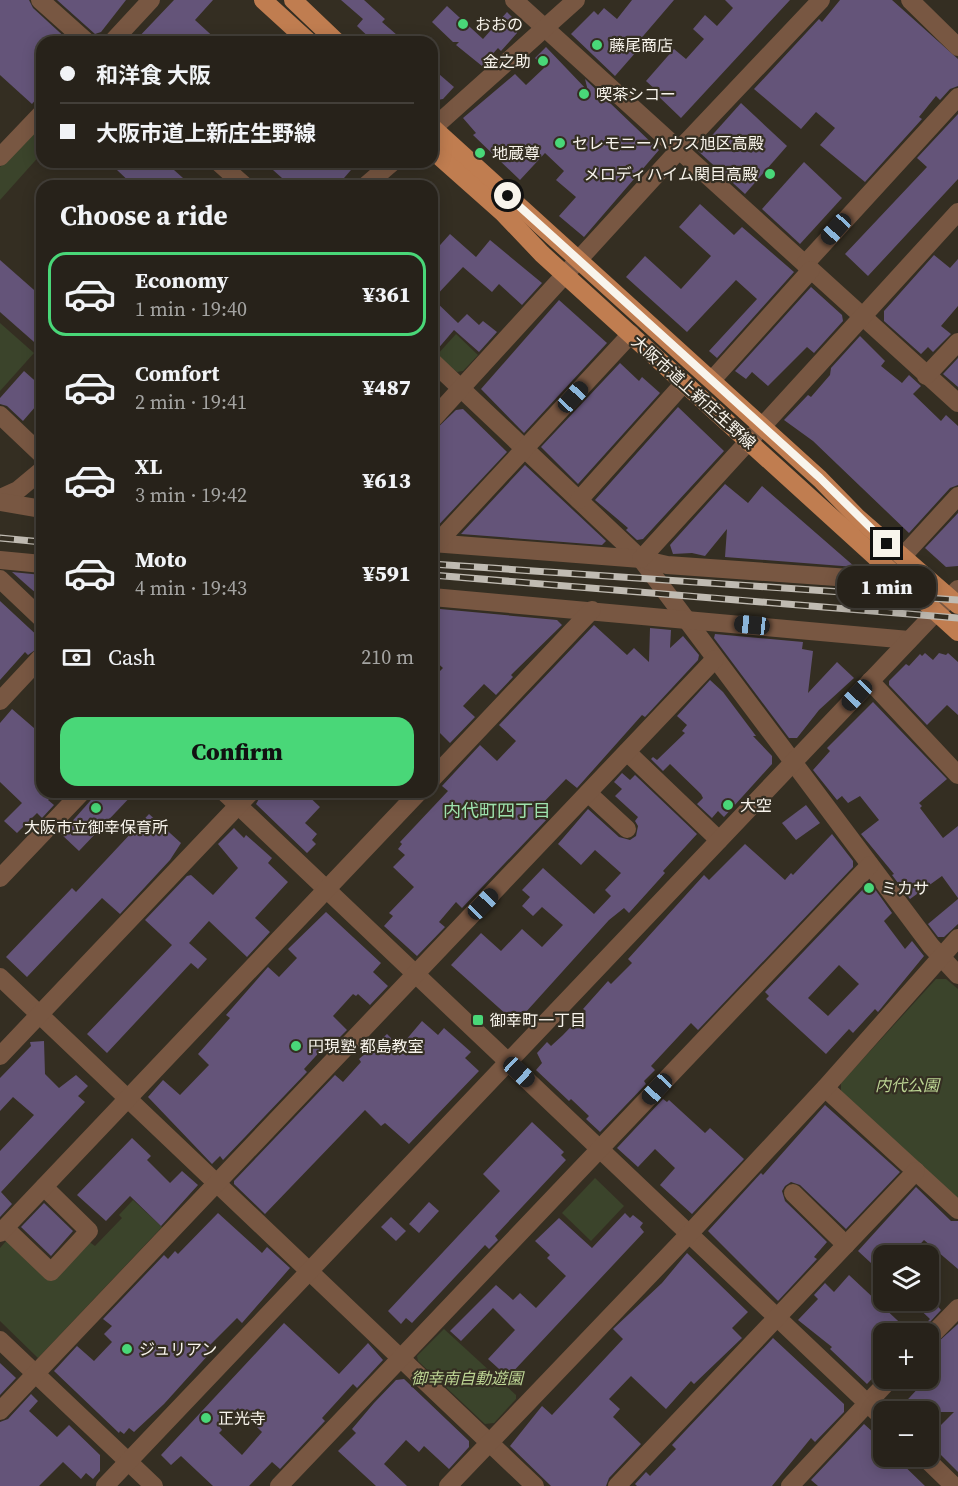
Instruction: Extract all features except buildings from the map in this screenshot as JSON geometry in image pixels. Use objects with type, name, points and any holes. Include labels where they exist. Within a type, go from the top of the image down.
[{"type":"main road","points":[[263,0],[302,36]]},
{"type":"main road","points":[[293,0],[330,36]]},
{"type":"main road","name":"大阪市道上新庄生野線","points":[[438,133],[712,380],[902,557],[955,597]]},
{"type":"main road","name":"大阪市道上新庄生野線","points":[[438,156],[958,632]]},
{"type":"street","points":[[40,0],[80,36]]},
{"type":"street","points":[[118,36],[151,0]]},
{"type":"street","points":[[514,0],[958,404]]},
{"type":"street","points":[[438,123],[576,0]]},
{"type":"street","points":[[438,414],[678,151],[821,0]]},
{"type":"street","points":[[922,4],[958,47]]},
{"type":"street","points":[[712,380],[958,97]]},
{"type":"street","points":[[0,157],[36,119]]},
{"type":"street","points":[[225,168],[238,180]]},
{"type":"street","points":[[372,180],[386,168]]},
{"type":"street","points":[[641,559],[747,440],[958,212]]},
{"type":"street","points":[[438,540],[631,334]]},
{"type":"street","points":[[926,376],[958,342]]},
{"type":"street","points":[[438,367],[641,559],[940,958],[958,975]]},
{"type":"street","points":[[579,500],[684,382]]},
{"type":"street","points":[[0,415],[36,449]]},
{"type":"street","points":[[0,500],[18,490],[36,475]]},
{"type":"street","points":[[902,557],[958,496]]},
{"type":"street","points":[[0,500],[36,508]]},
{"type":"street","points":[[438,543],[641,559],[667,565],[864,579],[884,564]]},
{"type":"street","points":[[0,560],[36,563]]},
{"type":"street","points":[[0,579],[36,613]]},
{"type":"street","points":[[105,1486],[909,640],[936,612],[955,597]]},
{"type":"street","points":[[438,599],[592,610],[909,640]]},
{"type":"street","points":[[438,773],[592,610]]},
{"type":"street","points":[[0,1412],[715,659]]},
{"type":"street","points":[[0,700],[36,662]]},
{"type":"street","points":[[870,681],[958,775]]},
{"type":"street","points":[[627,752],[719,840]]},
{"type":"street","points":[[588,793],[627,829]]},
{"type":"street","points":[[0,878],[76,798]]},
{"type":"street","points":[[44,1187],[89,1231],[51,1272],[2,1231],[413,798]]},
{"type":"street","points":[[0,1056],[244,799],[327,890],[873,1409]]},
{"type":"street","points":[[279,1486],[870,865]]},
{"type":"street","points":[[448,1486],[825,1088],[958,938]]},
{"type":"street","points":[[0,977],[535,1486]]},
{"type":"street","points":[[825,1088],[958,1209]]},
{"type":"street","points":[[617,1486],[916,1171]]},
{"type":"street","points":[[793,1193],[846,1245]]},
{"type":"street","points":[[939,1328],[958,1308]]},
{"type":"street","points":[[0,1340],[154,1486]]},
{"type":"street","points":[[790,1486],[881,1389]]},
{"type":"street","points":[[936,1467],[956,1485]]},
{"type":"green space","points":[[36,128],[36,160],[0,200],[0,167]]},
{"type":"green space","points":[[0,323],[34,353],[0,391]]},
{"type":"green space","points":[[456,334],[478,355],[463,371],[457,372],[438,354]]},
{"type":"green space","name":"内代公園","points":[[936,979],[946,979],[958,989],[958,1199],[841,1092],[841,1083]]},
{"type":"green space","points":[[595,1178],[624,1206],[591,1241],[562,1213]]},
{"type":"green space","points":[[133,1200],[162,1227],[38,1358],[0,1321],[0,1248],[7,1240],[51,1279],[88,1241],[95,1246],[122,1218],[119,1215]]},
{"type":"green space","name":"御幸南自動遊園","points":[[444,1329],[516,1395],[516,1399],[494,1423],[485,1424],[418,1361],[417,1356]]},
{"type":"railway","points":[[0,538],[36,541]]},
{"type":"railway","points":[[438,564],[958,600]]},
{"type":"railway","points":[[438,575],[958,618]]},
{"type":"place","name":"おおの","points":[[463,24]]},
{"type":"place","name":"藤尾商店","points":[[597,45]]},
{"type":"place","name":"金之助","points":[[543,61]]},
{"type":"place","name":"喫茶シコー","points":[[584,94]]},
{"type":"place","name":"セレモニーハウス旭区高殿","points":[[560,143]]},
{"type":"place","name":"地蔵尊","points":[[480,153]]},
{"type":"place","name":"メロディハイム関目高殿","points":[[770,174]]},
{"type":"place","name":"大空","points":[[728,805]]},
{"type":"place","name":"大阪市立御幸保育所","points":[[96,808]]},
{"type":"place","name":"ミカサ","points":[[869,888]]},
{"type":"place","name":"御幸町一丁目","points":[[478,1020]]},
{"type":"place","name":"円現塾 都島教室","points":[[296,1046]]},
{"type":"place","name":"ジュリアン","points":[[127,1349]]},
{"type":"place","name":"正光寺","points":[[206,1418]]},
{"type":"district","name":"内代町四丁目","points":[[497,811]]},
{"type":"route","points":[[508,196],[820,478],[887,544]]}]
